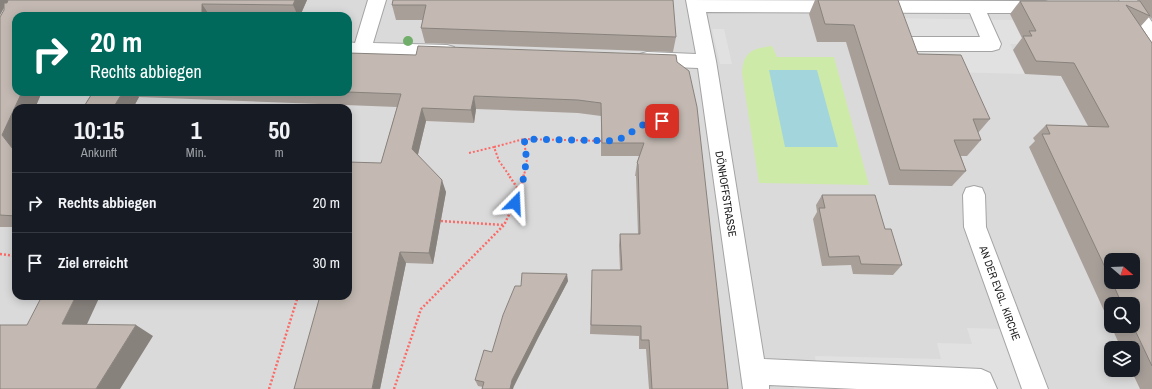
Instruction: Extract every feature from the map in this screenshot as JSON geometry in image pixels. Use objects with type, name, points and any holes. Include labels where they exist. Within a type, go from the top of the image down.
[{"type":"street","points":[[377,0],[355,49],[464,53]]},
{"type":"street","points":[[696,3],[1060,7]]},
{"type":"street","name":"DÖNHOFFSTRASSE","points":[[696,3],[707,61],[755,380]]},
{"type":"street","points":[[1125,5],[1152,36]]},
{"type":"street","points":[[911,44],[992,44],[976,7]]},
{"type":"street","points":[[628,58],[707,61]]},
{"type":"street","name":"AN DER EVGL. KIRCHE","points":[[974,195],[975,227],[1035,389]]},
{"type":"street","points":[[755,380],[981,382],[984,389]]},
{"type":"path","points":[[469,153],[524,139],[609,141]]},
{"type":"path","points":[[394,389],[420,309],[504,224],[520,192],[527,162],[524,139]]},
{"type":"path","points":[[494,147],[499,161],[520,192]]},
{"type":"path","points":[[441,221],[504,224]]},
{"type":"path","points":[[0,254],[12,256]]},
{"type":"path","points":[[269,389],[297,300]]},
{"type":"shaded area","points":[[0,0],[1152,0],[1152,389],[0,389]]},
{"type":"shaded area","points":[[888,18],[1013,20],[1025,44],[1010,44],[1025,74],[907,71]]},
{"type":"shaded area","points":[[712,29],[724,29],[732,64],[720,64]]},
{"type":"shaded area","points":[[967,328],[1005,329],[1027,389],[794,389],[793,383],[818,384],[815,356],[941,359],[937,343],[972,344]]},
{"type":"green space","points":[[772,46],[777,57],[834,57],[869,185],[759,183],[742,73],[745,60],[750,52],[759,48]]},
{"type":"water","points":[[769,70],[817,70],[838,147],[785,147]]},
{"type":"building","points":[[8,0],[295,0],[293,5],[202,4],[202,12],[12,12],[12,96],[20,96],[16,104],[12,104],[12,114],[2,135],[12,148],[12,216],[0,215],[0,17],[4,10],[4,3],[7,3]]},
{"type":"building","points":[[393,0],[673,0],[676,37],[421,28],[426,5],[392,5]]},
{"type":"building","points":[[818,0],[898,0],[918,54],[961,55],[990,119],[973,119],[981,140],[954,140],[966,171],[900,170],[854,25],[825,24]]},
{"type":"building","points":[[1020,1],[1140,1],[1150,16],[1126,5],[1152,43],[1152,366],[1136,333],[1140,333],[1140,297],[1119,297],[1115,289],[1140,289],[1140,253],[1104,253],[1104,265],[1042,134],[1050,134],[1046,125],[1109,127],[1074,63],[1036,61],[1023,36],[1032,36],[1029,31],[1036,31]]},
{"type":"building","points":[[418,46],[676,55],[677,62],[689,71],[697,107],[728,389],[652,389],[649,340],[641,340],[641,326],[591,325],[592,270],[622,270],[620,234],[640,234],[637,163],[644,143],[602,143],[601,103],[578,100],[474,96],[471,110],[422,108],[412,149],[442,180],[429,253],[400,252],[372,389],[294,389],[319,300],[352,300],[352,162],[381,163],[401,94],[352,92],[352,53],[416,55]]},
{"type":"building","points":[[90,96],[120,96],[116,104],[86,104]]},
{"type":"building","points":[[822,195],[875,195],[885,229],[891,229],[902,265],[861,264],[859,256],[829,257],[819,208],[825,208]]},
{"type":"building","points":[[522,273],[567,274],[512,380],[510,389],[482,389],[484,382],[475,380],[484,350],[492,352],[503,315],[515,286],[521,286]]},
{"type":"building","points":[[40,300],[74,300],[62,324],[136,325],[96,389],[0,389],[0,325],[27,325]]},
{"type":"route","points":[[515,203],[520,192],[527,162],[526,145],[524,139],[617,141],[646,123],[662,121]]}]
